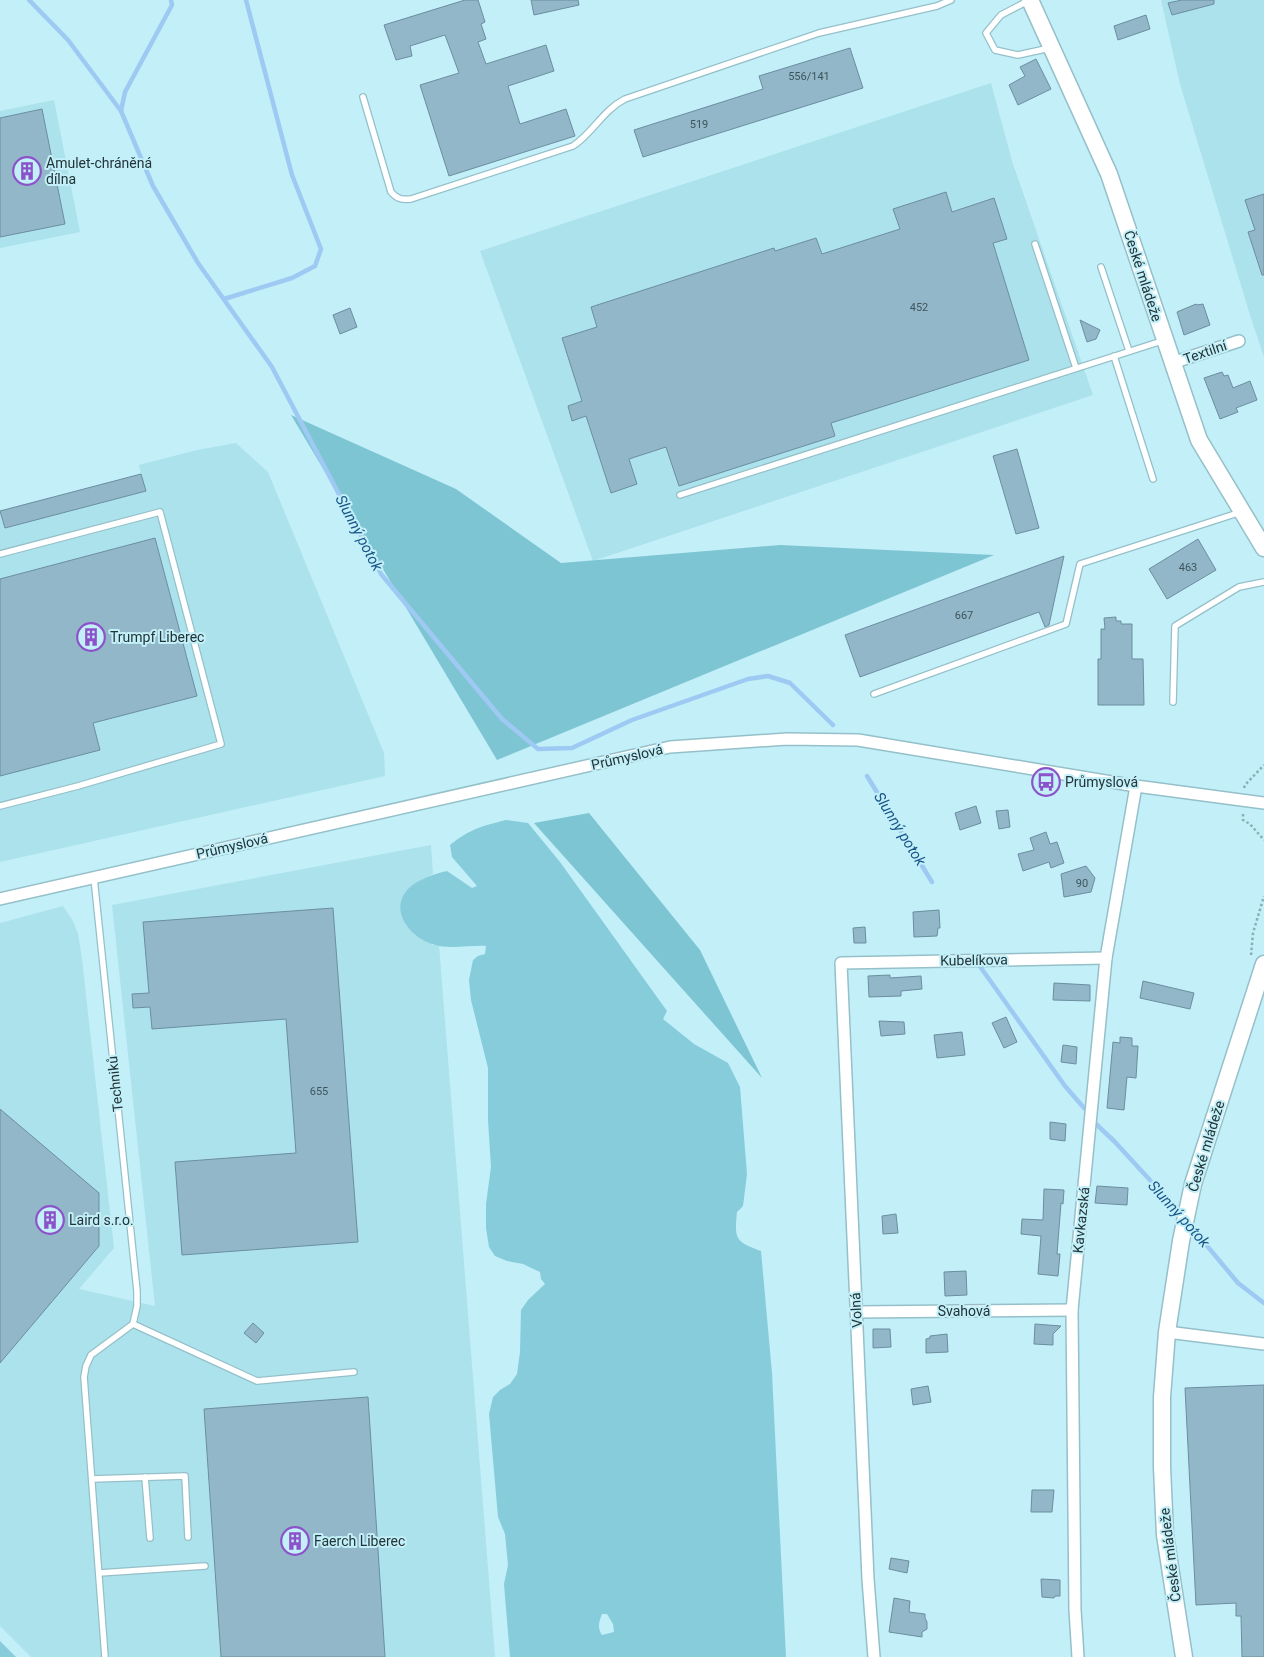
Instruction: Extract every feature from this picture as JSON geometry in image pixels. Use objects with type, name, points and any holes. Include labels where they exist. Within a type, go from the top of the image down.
[{"type":"street","name":"České mládeže","points":[[1030,0],[1109,174],[1199,440],[1264,548]]},
{"type":"street","name":"Textilní","points":[[1172,363],[1239,340]]},
{"type":"street","name":"Průmyslová","points":[[0,899],[670,747],[787,739],[858,740],[1136,786],[1264,803]]},
{"type":"street","name":"Kavkazská","points":[[1078,1657],[1075,1610],[1072,1310],[1106,958],[1136,786]]},
{"type":"street","name":"Kubelíkova","points":[[841,962],[1106,958]]},
{"type":"street","name":"Volná","points":[[841,962],[868,1579],[874,1657]]},
{"type":"street","name":"České mládeže","points":[[1184,1657],[1165,1536],[1162,1467],[1162,1397],[1167,1332],[1189,1199],[1264,964]]},
{"type":"street","name":"Svahová","points":[[856,1312],[1072,1310]]},
{"type":"street","points":[[1167,1332],[1264,1344]]},
{"type":"lane","points":[[363,97],[391,192],[401,200],[411,199],[573,146],[583,140],[608,110],[625,99],[819,34],[937,6],[951,0]]},
{"type":"lane","points":[[1030,0],[1001,15],[986,33],[995,50],[1018,55],[1052,48]]},
{"type":"lane","points":[[1035,244],[1076,368]]},
{"type":"lane","points":[[1101,266],[1128,351]]},
{"type":"lane","points":[[680,495],[1164,340]]},
{"type":"lane","points":[[1114,356],[1154,478]]},
{"type":"lane","points":[[0,554],[160,512],[222,744],[78,786],[0,806]]},
{"type":"lane","points":[[874,694],[1066,624],[1080,564],[1242,512]]},
{"type":"lane","points":[[1173,702],[1175,626],[1238,588],[1264,582]]},
{"type":"lane","name":"Techniků","points":[[94,878],[137,1291],[133,1324]]},
{"type":"lane","points":[[105,1657],[84,1377],[91,1355],[133,1324],[257,1381],[354,1372]]},
{"type":"lane","points":[[92,1479],[185,1476],[188,1537]]},
{"type":"lane","points":[[145,1478],[150,1538]]},
{"type":"lane","points":[[99,1573],[205,1566]]},
{"type":"shaded area","points":[[1161,0],[1264,0],[1264,357],[1180,84]]},
{"type":"shaded area","points":[[991,83],[1012,161],[1093,395],[593,561],[480,251]]},
{"type":"shaded area","name":"Amulet-chráněná dílna","points":[[54,100],[80,232],[0,248],[0,111]]},
{"type":"shaded area","points":[[291,415],[456,489],[561,563],[780,545],[994,555],[497,760]]},
{"type":"shaded area","points":[[236,443],[268,472],[384,753],[385,776],[0,862],[0,511],[141,474],[139,465],[197,450]]},
{"type":"shaded area","points":[[589,813],[700,950],[762,1078],[534,823]]},
{"type":"shaded area","points":[[506,820],[528,823],[560,862],[667,1011],[663,1019],[694,1044],[728,1063],[740,1087],[747,1174],[743,1206],[737,1212],[736,1229],[742,1242],[761,1251],[772,1373],[786,1657],[510,1657],[504,1584],[508,1565],[505,1534],[498,1517],[489,1414],[493,1397],[510,1384],[517,1374],[520,1352],[521,1310],[528,1300],[545,1284],[541,1279],[540,1272],[523,1264],[507,1261],[495,1256],[489,1247],[486,1228],[486,1204],[491,1167],[488,1120],[488,1068],[471,1000],[469,980],[473,960],[485,954],[486,946],[445,947],[432,944],[409,929],[401,913],[400,905],[403,896],[412,885],[427,877],[447,871],[472,888],[477,886],[452,857],[450,845],[483,826]],"holes":[[[602,1614],[607,1614],[613,1624],[614,1632],[602,1635],[599,1630],[599,1622]]]},
{"type":"shaded area","points":[[431,845],[433,874],[409,888],[432,945],[439,945],[495,1657],[31,1657],[0,1626],[0,923],[63,906],[73,921],[78,934],[82,959],[114,1248],[79,1289],[155,1306],[112,905]]},
{"type":"shaded area","points":[[0,1641],[16,1657],[0,1657]]},
{"type":"building","points":[[465,0],[478,0],[480,6],[485,22],[481,24],[486,39],[478,42],[486,64],[546,45],[554,71],[508,86],[520,124],[566,109],[575,136],[449,176],[420,85],[459,73],[445,35],[410,46],[412,56],[396,60],[384,25]]},
{"type":"building","points":[[531,0],[578,0],[579,5],[534,15]]},
{"type":"building","points":[[1182,0],[1214,0],[1214,4],[1172,15],[1168,3]]},
{"type":"building","points":[[1146,15],[1150,29],[1118,40],[1114,26]]},
{"type":"building","points":[[850,48],[863,88],[643,157],[634,130],[763,89],[759,76]]},
{"type":"building","points":[[1036,59],[1051,89],[1018,105],[1009,85],[1025,76],[1020,67]]},
{"type":"building","name":"Amulet-chráněná dílna","points":[[42,109],[65,224],[0,237],[0,118]]},
{"type":"building","points":[[946,192],[952,212],[994,198],[1007,239],[993,243],[1029,360],[831,423],[835,436],[679,486],[666,447],[629,459],[637,484],[611,493],[586,416],[572,421],[568,406],[582,401],[562,338],[597,327],[591,307],[774,248],[775,251],[816,238],[822,254],[900,229],[893,209]]},
{"type":"building","points":[[1264,194],[1264,275],[1262,275],[1248,232],[1255,230],[1245,200]]},
{"type":"building","points":[[1196,304],[1203,304],[1210,325],[1184,335],[1177,312]]},
{"type":"building","points":[[350,308],[357,327],[340,334],[333,315]]},
{"type":"building","points":[[1080,320],[1100,330],[1096,339],[1087,342]]},
{"type":"building","points":[[1222,372],[1224,376],[1228,375],[1233,388],[1250,381],[1257,400],[1236,408],[1238,412],[1220,419],[1204,378]]},
{"type":"building","points":[[1017,449],[1039,528],[1016,534],[993,456]]},
{"type":"building","points":[[141,474],[146,491],[5,528],[0,511]]},
{"type":"building","name":"Trumpf Liberec","points":[[155,538],[197,696],[93,723],[100,750],[0,776],[0,579]]},
{"type":"building","points":[[1198,539],[1216,570],[1167,599],[1149,569]]},
{"type":"building","points":[[1064,556],[1049,625],[1045,627],[1039,612],[860,677],[845,635]]},
{"type":"building","points":[[1116,617],[1116,621],[1121,621],[1121,624],[1132,624],[1132,659],[1143,659],[1144,705],[1098,705],[1098,659],[1101,659],[1101,629],[1105,629],[1104,618]]},
{"type":"building","points":[[976,806],[981,823],[960,830],[955,813]]},
{"type":"building","points":[[1008,810],[1010,827],[999,829],[996,811]]},
{"type":"building","points":[[1046,832],[1050,844],[1057,842],[1064,863],[1051,868],[1049,862],[1023,871],[1018,854],[1034,850],[1030,838]]},
{"type":"building","points":[[1086,866],[1095,878],[1091,892],[1064,897],[1061,874]]},
{"type":"building","points":[[333,908],[358,1242],[182,1255],[175,1162],[296,1153],[286,1019],[152,1029],[150,1007],[133,1008],[132,994],[149,993],[143,922]]},
{"type":"building","points":[[939,910],[940,928],[938,928],[937,936],[914,937],[913,912]]},
{"type":"building","points":[[865,927],[866,943],[854,943],[853,928]]},
{"type":"building","points":[[890,975],[890,978],[921,976],[922,989],[901,991],[901,996],[869,997],[868,976]]},
{"type":"building","points":[[1143,981],[1194,993],[1190,1009],[1140,998]]},
{"type":"building","points":[[1054,983],[1090,985],[1090,1001],[1053,1000]]},
{"type":"building","points":[[1006,1017],[1017,1042],[1004,1048],[992,1023]]},
{"type":"building","points":[[879,1021],[904,1022],[905,1034],[881,1036]]},
{"type":"building","points":[[962,1032],[965,1055],[937,1058],[934,1035]]},
{"type":"building","points":[[1120,1037],[1132,1038],[1132,1046],[1138,1046],[1136,1078],[1127,1077],[1124,1110],[1107,1108],[1113,1042],[1120,1043]]},
{"type":"building","points":[[1063,1045],[1077,1047],[1076,1064],[1061,1062]]},
{"type":"building","name":"Laird s.r.o.","points":[[0,1109],[99,1193],[99,1246],[0,1363]]},
{"type":"building","points":[[1050,1122],[1066,1124],[1065,1141],[1050,1139]]},
{"type":"building","points":[[1097,1186],[1128,1188],[1127,1205],[1095,1203]]},
{"type":"building","points":[[1044,1189],[1064,1190],[1063,1204],[1061,1203],[1057,1254],[1060,1254],[1058,1276],[1038,1274],[1041,1236],[1021,1234],[1022,1219],[1043,1220]]},
{"type":"building","points":[[896,1214],[898,1233],[883,1234],[882,1216]]},
{"type":"building","points":[[966,1271],[967,1295],[945,1296],[944,1272]]},
{"type":"building","points":[[253,1323],[264,1333],[256,1343],[244,1333]]},
{"type":"building","points":[[1035,1324],[1061,1326],[1053,1334],[1053,1345],[1034,1344]]},
{"type":"building","points":[[873,1329],[890,1329],[891,1347],[873,1348]]},
{"type":"building","points":[[947,1334],[948,1352],[926,1353],[926,1339],[930,1338],[930,1336]]},
{"type":"building","points":[[1264,1385],[1264,1657],[1242,1657],[1241,1616],[1236,1616],[1236,1603],[1196,1605],[1185,1388]]},
{"type":"building","points":[[928,1386],[931,1402],[913,1405],[911,1389]]},
{"type":"building","name":"Faerch Liberec","points":[[368,1397],[385,1657],[221,1657],[204,1409]]},
{"type":"building","points":[[1032,1490],[1054,1490],[1052,1512],[1031,1512]]},
{"type":"building","points":[[891,1558],[909,1561],[907,1573],[889,1569]]},
{"type":"building","points":[[1041,1579],[1060,1580],[1060,1596],[1055,1596],[1054,1598],[1042,1597]]},
{"type":"building","points":[[894,1598],[910,1601],[909,1612],[925,1614],[927,1629],[922,1632],[922,1637],[889,1632]]},
{"type":"waterway","points":[[29,0],[68,40],[121,111]]},
{"type":"waterway","name":"Slunný potok","points":[[171,0],[172,5],[125,92],[121,111],[153,186],[198,263],[272,367],[381,574],[502,719],[538,749],[572,748],[632,720],[748,679],[768,676],[790,683],[833,725]]},
{"type":"waterway","points":[[224,299],[292,278],[315,266],[321,249],[292,175],[246,0]]},
{"type":"waterway","name":"Slunný potok","points":[[867,776],[932,882]]},
{"type":"waterway","name":"Slunný potok","points":[[979,965],[1065,1086],[1084,1108]]},
{"type":"waterway","name":"Slunný potok","points":[[1095,1123],[1182,1215]]},
{"type":"waterway","name":"Slunný potok","points":[[1188,1223],[1238,1283],[1264,1303]]},
{"type":"place","name":"Amulet-chráněná dílna","points":[[27,171]]},
{"type":"place","name":"Trumpf Liberec","points":[[91,637]]},
{"type":"place","name":"Průmyslová","points":[[1046,782]]},
{"type":"place","name":"Laird s.r.o.","points":[[50,1220]]},
{"type":"place","name":"Faerch Liberec","points":[[295,1541]]}]
